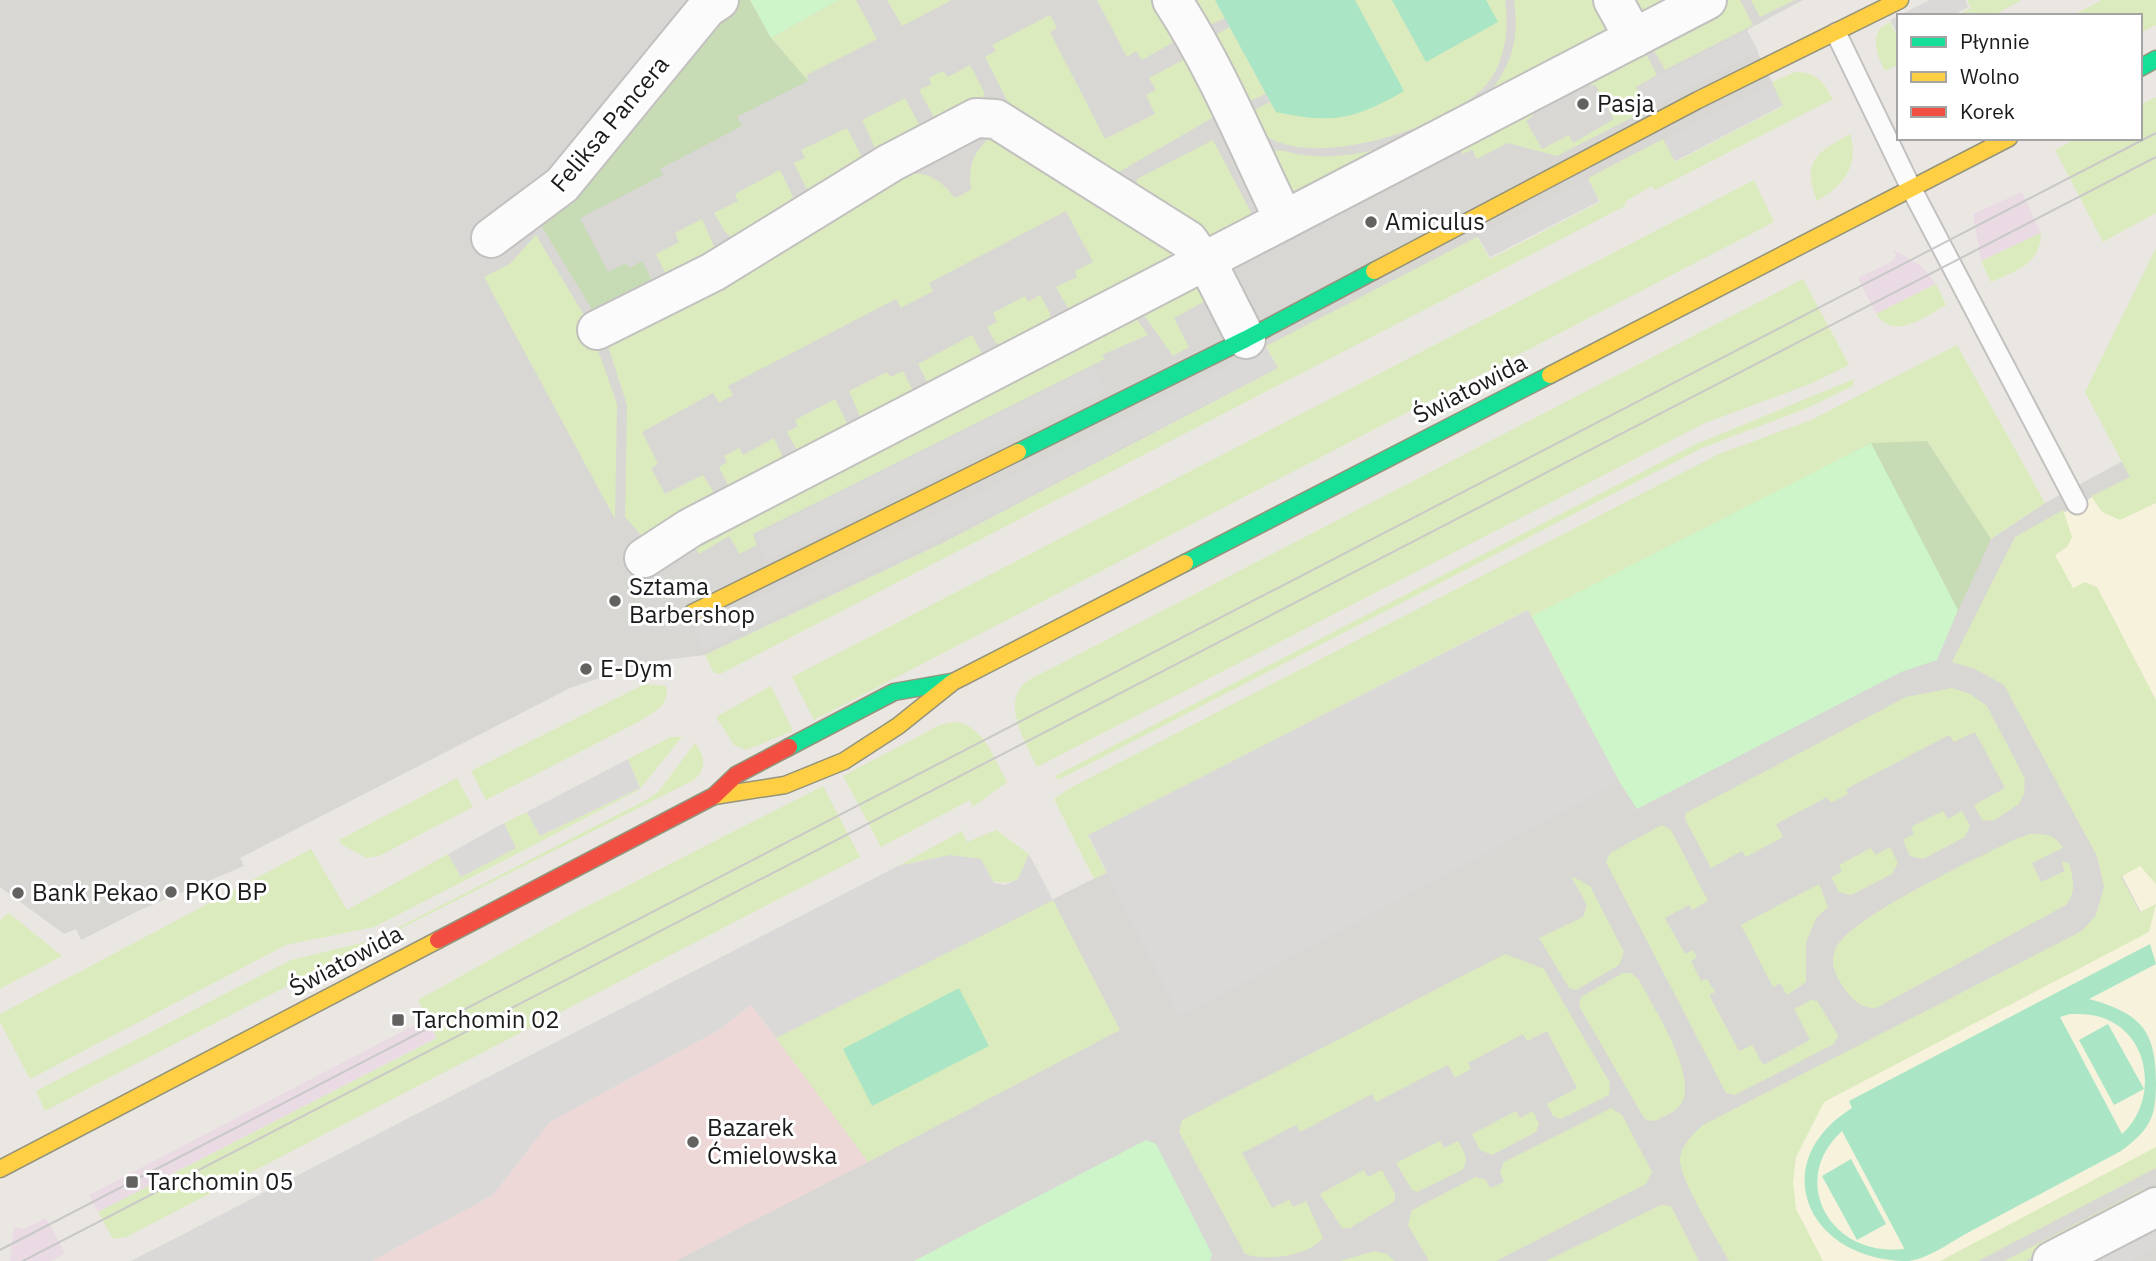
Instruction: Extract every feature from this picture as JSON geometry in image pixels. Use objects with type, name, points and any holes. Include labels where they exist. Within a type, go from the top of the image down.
[{"type":"street","name":"Feliksa Pancera","points":[[491,238],[562,185],[707,8],[719,0]]},
{"type":"street","points":[[1172,0],[1195,35],[1232,107],[1284,220]]},
{"type":"street","points":[[1614,0],[1634,38]]},
{"type":"street","points":[[644,558],[690,528],[1206,263],[1707,0]]},
{"type":"street","points":[[692,613],[1245,339],[1698,100],[1900,0]]},
{"type":"street","points":[[597,330],[713,272],[890,163],[976,118],[996,119],[1188,240],[1206,263],[1245,339]]},
{"type":"street","name":"Światowida","points":[[714,796],[766,792],[798,783],[868,750],[953,682],[2005,140]]},
{"type":"street","name":"Światowida","points":[[0,1169],[714,796],[736,775],[869,704],[894,692],[953,682]]},
{"type":"street","points":[[2052,1261],[2156,1207]]},
{"type":"lane","points":[[1836,33],[1911,188],[2077,505]]},
{"type":"shaded area","points":[[0,0],[1803,0],[1747,30],[1783,105],[1675,161],[1663,140],[1588,179],[1599,201],[1490,257],[1478,237],[1266,347],[1278,368],[943,543],[705,655],[647,662],[570,688],[240,858],[244,866],[140,910],[81,940],[76,929],[64,934],[0,887]]},
{"type":"shaded area","points":[[1930,0],[1965,0],[1968,7],[1956,14],[1902,14]]},
{"type":"shaded area","points":[[1897,16],[1897,33],[1890,20]]},
{"type":"shaded area","points":[[1747,30],[1758,51],[1648,109],[1637,87]]},
{"type":"shaded area","points":[[1771,84],[1783,105],[1675,161],[1664,140]]},
{"type":"shaded area","points":[[1588,179],[1599,201],[1490,257],[1479,235]]},
{"type":"shaded area","points":[[2022,192],[2041,233],[1981,261],[1973,214]]},
{"type":"shaded area","points":[[1892,249],[1919,264],[1936,284],[1876,314],[1858,278],[1895,260],[1896,254]]},
{"type":"shaded area","points":[[1265,346],[1276,368],[994,513],[704,649],[694,628],[983,492]]},
{"type":"shaded area","points":[[1093,367],[1105,392],[767,560],[755,536]]},
{"type":"shaded area","points":[[2156,443],[2156,1261],[675,1261],[867,1162],[776,1038],[1107,872],[1991,539],[2045,503]]},
{"type":"shaded area","points":[[2156,463],[2156,1162],[1961,1261],[1811,1261],[1753,1150],[1770,1104],[2141,912],[1981,607],[2016,538]]},
{"type":"shaded area","points":[[1528,610],[1619,781],[1180,1016],[1088,835]]},
{"type":"shaded area","points":[[628,759],[640,788],[540,836],[527,812]]},
{"type":"shaded area","points":[[504,823],[516,848],[461,877],[448,854]]},
{"type":"shaded area","points":[[1029,854],[1053,900],[776,1038],[751,1005],[719,1030],[550,1122],[493,1195],[372,1261],[131,1261],[898,866],[950,855],[981,859],[994,883],[1005,885],[1018,879]]},
{"type":"shaded area","name":"Bazarek Ćmielowska","points":[[751,1005],[868,1162],[675,1261],[372,1261],[493,1195],[550,1122],[719,1030]]},
{"type":"shaded area","points":[[428,1018],[438,1037],[98,1212],[89,1195]]},
{"type":"shaded area","points":[[46,1218],[65,1253],[51,1261],[10,1261],[14,1227],[24,1229]]},
{"type":"shaded area","points":[[2156,1225],[2156,1247],[2131,1261],[2084,1261]]},
{"type":"green space","points":[[739,0],[750,0],[771,38],[808,81],[737,117],[742,126],[660,169],[663,175],[580,218],[608,272],[626,263],[629,268],[642,261],[656,288],[596,316],[542,227],[716,20]]},
{"type":"green space","points":[[750,0],[839,0],[771,38]]},
{"type":"green space","points":[[839,0],[856,0],[877,39],[807,75],[808,81],[771,38]]},
{"type":"green space","points":[[887,0],[952,0],[902,26]]},
{"type":"green space","points":[[1097,0],[1163,0],[1179,39],[1142,60],[1136,51],[1127,57]]},
{"type":"green space","points":[[1190,0],[1215,0],[1225,18],[1206,27]]},
{"type":"green space","points":[[1215,0],[1355,0],[1404,91],[1371,108],[1342,117],[1313,118],[1276,112]]},
{"type":"green space","points":[[1355,0],[1392,0],[1426,61],[1497,22],[1486,0],[1505,0],[1505,40],[1497,68],[1474,97],[1444,115],[1407,131],[1367,142],[1327,148],[1292,146],[1264,135],[1249,113],[1270,102],[1276,112],[1403,91]]},
{"type":"green space","points":[[1392,0],[1486,0],[1498,22],[1426,62]]},
{"type":"green space","points":[[1514,0],[1603,0],[1612,28],[1481,105],[1499,80],[1514,45]]},
{"type":"green space","points":[[1624,0],[1691,0],[1650,18]]},
{"type":"green space","points":[[1728,0],[1740,0],[1753,25],[1665,70],[1649,41]]},
{"type":"green space","points":[[1751,0],[1795,0],[1760,17]]},
{"type":"green space","points":[[1967,0],[2022,0],[1996,14],[1960,14],[1971,8]]},
{"type":"green space","points":[[2102,0],[2156,0],[2156,25],[2142,32],[2142,14],[2075,14]]},
{"type":"green space","points":[[1050,15],[1057,28],[1050,32],[1105,139],[1155,114],[1146,95],[1156,90],[1149,78],[1187,58],[1219,107],[1212,118],[1119,172],[1109,175],[1017,120],[985,57],[996,51],[992,45]]},
{"type":"green space","points":[[1890,22],[1897,37],[1897,65],[1885,71],[1876,44],[1878,32]]},
{"type":"green space","points":[[1230,27],[1266,94],[1243,104],[1210,38]]},
{"type":"green space","points":[[1641,44],[1657,75],[1636,87],[1647,110],[1557,156],[1508,143],[1477,159],[1472,149],[1463,154],[1456,141],[1527,104],[1533,116],[1526,121],[1542,149],[1569,135],[1573,143],[1614,119],[1595,84],[1591,86],[1584,73]]},
{"type":"green space","points":[[970,65],[984,92],[983,101],[936,121],[919,90],[931,84],[929,78],[943,71],[948,77]]},
{"type":"green space","points":[[1795,72],[1814,76],[1833,99],[1655,190],[1652,186],[1626,201],[1625,206],[720,674],[714,673],[705,655],[943,543],[1278,368],[1266,346],[1477,237],[1490,259],[1600,202],[1588,178],[1663,139],[1675,162],[1783,106],[1772,82]]},
{"type":"green space","points":[[2156,97],[2156,213],[2103,242],[2055,150],[2073,140],[2142,140],[2142,104]]},
{"type":"green space","points":[[905,98],[921,128],[877,152],[862,120]]},
{"type":"green space","points":[[847,128],[862,157],[861,165],[814,190],[806,188],[794,163],[805,158],[801,150]]},
{"type":"green space","points":[[1850,134],[1853,155],[1847,174],[1835,189],[1817,201],[1811,176],[1815,159],[1829,146]]},
{"type":"green space","points":[[1002,137],[1184,252],[1069,310],[1056,287],[1077,277],[1075,271],[1093,262],[1066,211],[929,283],[933,291],[901,308],[896,299],[728,386],[733,395],[719,403],[713,393],[642,432],[658,464],[651,468],[665,494],[703,475],[716,496],[654,538],[641,535],[625,517],[627,405],[608,346],[896,174],[930,176],[955,198],[971,190],[970,174],[975,156],[989,138]]},
{"type":"green space","points":[[1213,140],[1255,220],[1217,238],[1200,233],[1135,191],[1137,179]]},
{"type":"green space","points":[[1392,146],[1296,204],[1269,153],[1279,151],[1309,156],[1333,156]]},
{"type":"green space","points":[[780,170],[793,197],[790,211],[734,239],[726,233],[714,213],[738,201],[735,194]]},
{"type":"green space","points":[[1754,180],[1774,222],[814,720],[792,677]]},
{"type":"green space","points":[[702,219],[717,253],[669,281],[656,254],[679,242],[675,233]]},
{"type":"green space","points":[[2041,233],[2040,244],[2032,259],[2018,270],[1991,282],[1981,261]]},
{"type":"green space","points":[[536,235],[588,322],[617,404],[615,519],[484,277],[510,264]]},
{"type":"green space","points":[[2156,248],[2156,503],[2120,520],[2102,512],[2091,496],[2130,477],[2085,392]]},
{"type":"green space","points":[[1803,279],[1849,365],[1810,384],[1705,423],[1037,767],[1021,734],[1015,711],[1019,690],[1027,681]]},
{"type":"green space","points":[[1201,283],[1211,298],[1174,318],[1189,347],[1173,356],[1138,307]]},
{"type":"green space","points":[[1936,284],[1946,305],[1919,320],[1892,326],[1883,322],[1876,314]]},
{"type":"green space","points":[[1040,295],[1050,313],[1051,329],[1006,349],[995,342],[987,327],[997,322],[993,313],[1025,296],[1028,302]]},
{"type":"green space","points":[[1131,311],[1148,335],[1102,355],[1105,359],[753,534],[757,545],[740,554],[729,536],[699,554],[690,539]]},
{"type":"green space","points":[[972,335],[982,353],[983,365],[938,390],[927,382],[918,364]]},
{"type":"green space","points":[[1957,345],[2045,503],[1991,539],[1927,441],[1637,809],[1619,781],[1527,610],[1088,836],[1107,873],[1094,879],[1054,799],[1070,788],[1719,454],[1811,420]]},
{"type":"green space","points":[[903,371],[912,389],[911,405],[861,419],[849,391],[887,372],[890,377]]},
{"type":"green space","points":[[1854,379],[1853,386],[1805,409],[1702,448],[1058,780],[1055,776],[1694,445]]},
{"type":"green space","points":[[835,399],[848,425],[799,454],[787,432],[798,426],[795,420]]},
{"type":"green space","points":[[774,438],[785,462],[730,489],[719,467],[727,462],[724,456],[739,448],[743,455]]},
{"type":"green space","points":[[1927,441],[1991,539],[1948,633],[1853,452],[1871,443]]},
{"type":"green space","points":[[1871,443],[1958,610],[1937,660],[1901,672],[1637,809],[1619,781],[1532,616]]},
{"type":"green space","points":[[2063,510],[2072,537],[2067,547],[2055,555],[2073,588],[2085,582],[2097,587],[2156,700],[2156,884],[2140,866],[2121,877],[2140,912],[2156,904],[2149,932],[1824,1102],[1796,1157],[1793,1183],[1796,1209],[1823,1261],[1729,1261],[1693,1196],[1680,1161],[1682,1150],[1703,1125],[2082,931],[2096,915],[2104,887],[2097,856],[2004,685],[1975,669],[1952,662],[2015,537]]},
{"type":"green space","points":[[645,684],[666,686],[666,698],[657,710],[486,800],[471,771]]},
{"type":"green space","points":[[771,686],[793,731],[746,750],[734,745],[716,717]]},
{"type":"green space","points":[[1952,688],[1970,694],[1987,706],[2025,779],[2024,793],[2019,804],[1993,821],[1982,820],[1974,805],[2005,788],[1975,732],[1954,742],[1949,735],[1846,789],[1848,794],[1831,803],[1827,797],[1776,824],[1783,837],[1746,857],[1742,851],[1711,868],[1685,819],[1686,813],[1906,697]]},
{"type":"green space","points":[[953,722],[963,724],[980,735],[1007,782],[973,807],[970,800],[881,847],[843,776],[940,725]]},
{"type":"green space","points":[[671,737],[682,737],[639,790],[374,927],[286,945],[30,1079],[0,1022],[0,1014],[311,849],[347,910],[448,854],[461,876],[515,848],[504,823],[527,812],[540,836],[640,788],[628,759]]},
{"type":"green space","points":[[695,743],[703,764],[700,773],[692,781],[45,1111],[36,1091],[291,960],[374,940],[646,800],[658,792]]},
{"type":"green space","points":[[457,778],[473,807],[379,856],[367,858],[342,845],[339,840]]},
{"type":"green space","points":[[823,786],[860,857],[126,1237],[113,1239],[98,1212],[437,1038],[418,1000],[574,913]]},
{"type":"green space","points":[[1943,811],[1948,819],[1962,811],[1970,826],[1965,837],[1923,859],[1910,856],[1903,840],[1914,834],[1911,827]]},
{"type":"green space","points":[[1662,825],[1671,830],[1708,901],[1692,910],[1689,905],[1665,918],[1685,954],[1693,950],[1697,957],[1691,961],[1701,981],[1707,979],[1715,992],[1709,995],[1739,1051],[1752,1045],[1763,1065],[1810,1040],[1794,1009],[1811,1000],[1817,1001],[1838,1035],[1834,1044],[1735,1095],[1726,1093],[1606,862],[1610,853]]},
{"type":"green space","points":[[996,830],[1029,854],[1018,879],[1000,882],[982,877],[950,855],[898,866],[962,831],[967,842]]},
{"type":"green space","points":[[2030,834],[2049,836],[2063,848],[2032,863],[2041,882],[2065,871],[2061,861],[2069,863],[2073,889],[2066,905],[1876,1008],[1860,1004],[1848,994],[1837,977],[1833,964],[1835,950],[1845,937],[1863,922],[1915,890]]},
{"type":"green space","points":[[1890,847],[1898,863],[1892,874],[1851,895],[1839,892],[1831,877],[1842,872],[1839,865],[1871,848],[1875,855]]},
{"type":"green space","points":[[1571,876],[1590,886],[1624,952],[1619,965],[1576,990],[1569,988],[1539,938],[1583,917],[1587,905]]},
{"type":"green space","points":[[1819,884],[1828,907],[1816,918],[1806,943],[1806,982],[1787,995],[1780,983],[1773,987],[1741,925]]},
{"type":"green space","points":[[1053,900],[1120,1030],[868,1162],[776,1038]]},
{"type":"green space","points":[[9,913],[62,956],[0,989],[0,920]]},
{"type":"green space","points":[[2150,944],[2156,964],[2089,999],[2107,1004],[2133,1018],[2142,1026],[2148,1037],[2153,1049],[2156,1083],[2149,1123],[2138,1137],[2121,1151],[1933,1253],[1909,1261],[1873,1257],[1844,1245],[1823,1227],[1809,1205],[1805,1180],[1810,1155],[1825,1130],[1852,1108],[1849,1101]],"holes":[[[2070,1014],[2094,1015],[2123,1029],[2134,1042],[2141,1057],[2145,1073],[2144,1090],[2133,1121],[2122,1134],[2060,1017]],[[1842,1131],[1904,1248],[1904,1249],[1878,1249],[1856,1241],[1838,1229],[1825,1212],[1818,1193],[1818,1172],[1826,1151]]]},
{"type":"green space","points":[[1505,954],[1544,969],[1610,1083],[1609,1095],[1561,1119],[1553,1116],[1547,1104],[1577,1088],[1547,1031],[1527,1041],[1523,1034],[1468,1063],[1471,1069],[1455,1078],[1448,1065],[1376,1102],[1372,1094],[1300,1132],[1296,1125],[1242,1153],[1272,1208],[1289,1200],[1293,1207],[1306,1201],[1323,1238],[1307,1249],[1286,1256],[1245,1254],[1179,1132],[1182,1120]]},
{"type":"green space","points":[[1623,973],[1631,973],[1639,980],[1663,1023],[1684,1075],[1685,1090],[1682,1102],[1674,1111],[1655,1121],[1646,1120],[1641,1113],[1579,1006],[1581,997]]},
{"type":"green space","points":[[959,988],[989,1046],[872,1106],[843,1049]]},
{"type":"green space","points":[[2108,1024],[2144,1089],[2114,1105],[2079,1040]]},
{"type":"green space","points":[[1611,1108],[1622,1115],[1652,1172],[1646,1184],[1496,1261],[1429,1261],[1408,1225],[1412,1210],[1476,1177],[1486,1180],[1490,1188],[1504,1182],[1500,1172],[1504,1162]]},
{"type":"green space","points":[[1516,1111],[1520,1118],[1533,1111],[1539,1124],[1536,1132],[1492,1155],[1480,1150],[1472,1134]]},
{"type":"green space","points":[[1146,1140],[1156,1144],[1212,1254],[1210,1261],[914,1261]]},
{"type":"green space","points":[[1440,1141],[1444,1148],[1458,1141],[1466,1162],[1462,1170],[1417,1192],[1412,1190],[1396,1163]]},
{"type":"green space","points":[[2156,1147],[2156,1168],[1978,1261],[1940,1261]]},
{"type":"green space","points":[[1851,1159],[1886,1224],[1857,1240],[1822,1176]]},
{"type":"green space","points":[[1364,1170],[1368,1177],[1382,1170],[1395,1194],[1395,1201],[1350,1228],[1342,1228],[1320,1194]]},
{"type":"green space","points":[[2145,1188],[2150,1197],[2026,1261],[2004,1261]]},
{"type":"green space","points":[[1661,1205],[1671,1206],[1699,1261],[1546,1261]]},
{"type":"green space","points":[[1374,1251],[1387,1254],[1395,1261],[1340,1261]]},
{"type":"tram line","points":[[0,1250],[2156,133]]},
{"type":"tram line","points":[[23,1261],[2156,157]]},
{"type":"traffic: fast","points":[[2142,67],[2156,59]]},
{"type":"traffic: fast","points":[[1018,452],[1246,339],[1374,271]]},
{"type":"traffic: fast","points":[[1185,563],[1550,375]]},
{"type":"traffic: fast","points":[[789,747],[894,692],[951,682]]},
{"type":"traffic: slow","points":[[1374,271],[1698,100],[1900,0]]},
{"type":"traffic: slow","points":[[1550,375],[2005,140]]},
{"type":"traffic: slow","points":[[692,613],[1018,452]]},
{"type":"traffic: slow","points":[[714,796],[785,785],[844,761],[898,726],[953,682],[1185,563]]},
{"type":"traffic: slow","points":[[0,1169],[438,940]]},
{"type":"traffic: jam","points":[[438,940],[714,796],[736,775],[789,747]]},
{"type":"place","name":"Pasja","points":[[1583,104]]},
{"type":"place","name":"Amiculus","points":[[1371,222]]},
{"type":"place","name":"Sztama Barbershop","points":[[615,601]]},
{"type":"place","name":"E-Dym","points":[[586,669]]},
{"type":"place","name":"PKO BP","points":[[171,892]]},
{"type":"place","name":"Bank Pekao","points":[[18,893]]},
{"type":"place","name":"Tarchomin 02","points":[[398,1020]]},
{"type":"place","name":"Bazarek Ćmielowska","points":[[693,1142]]},
{"type":"place","name":"Tarchomin 05","points":[[132,1182]]}]
